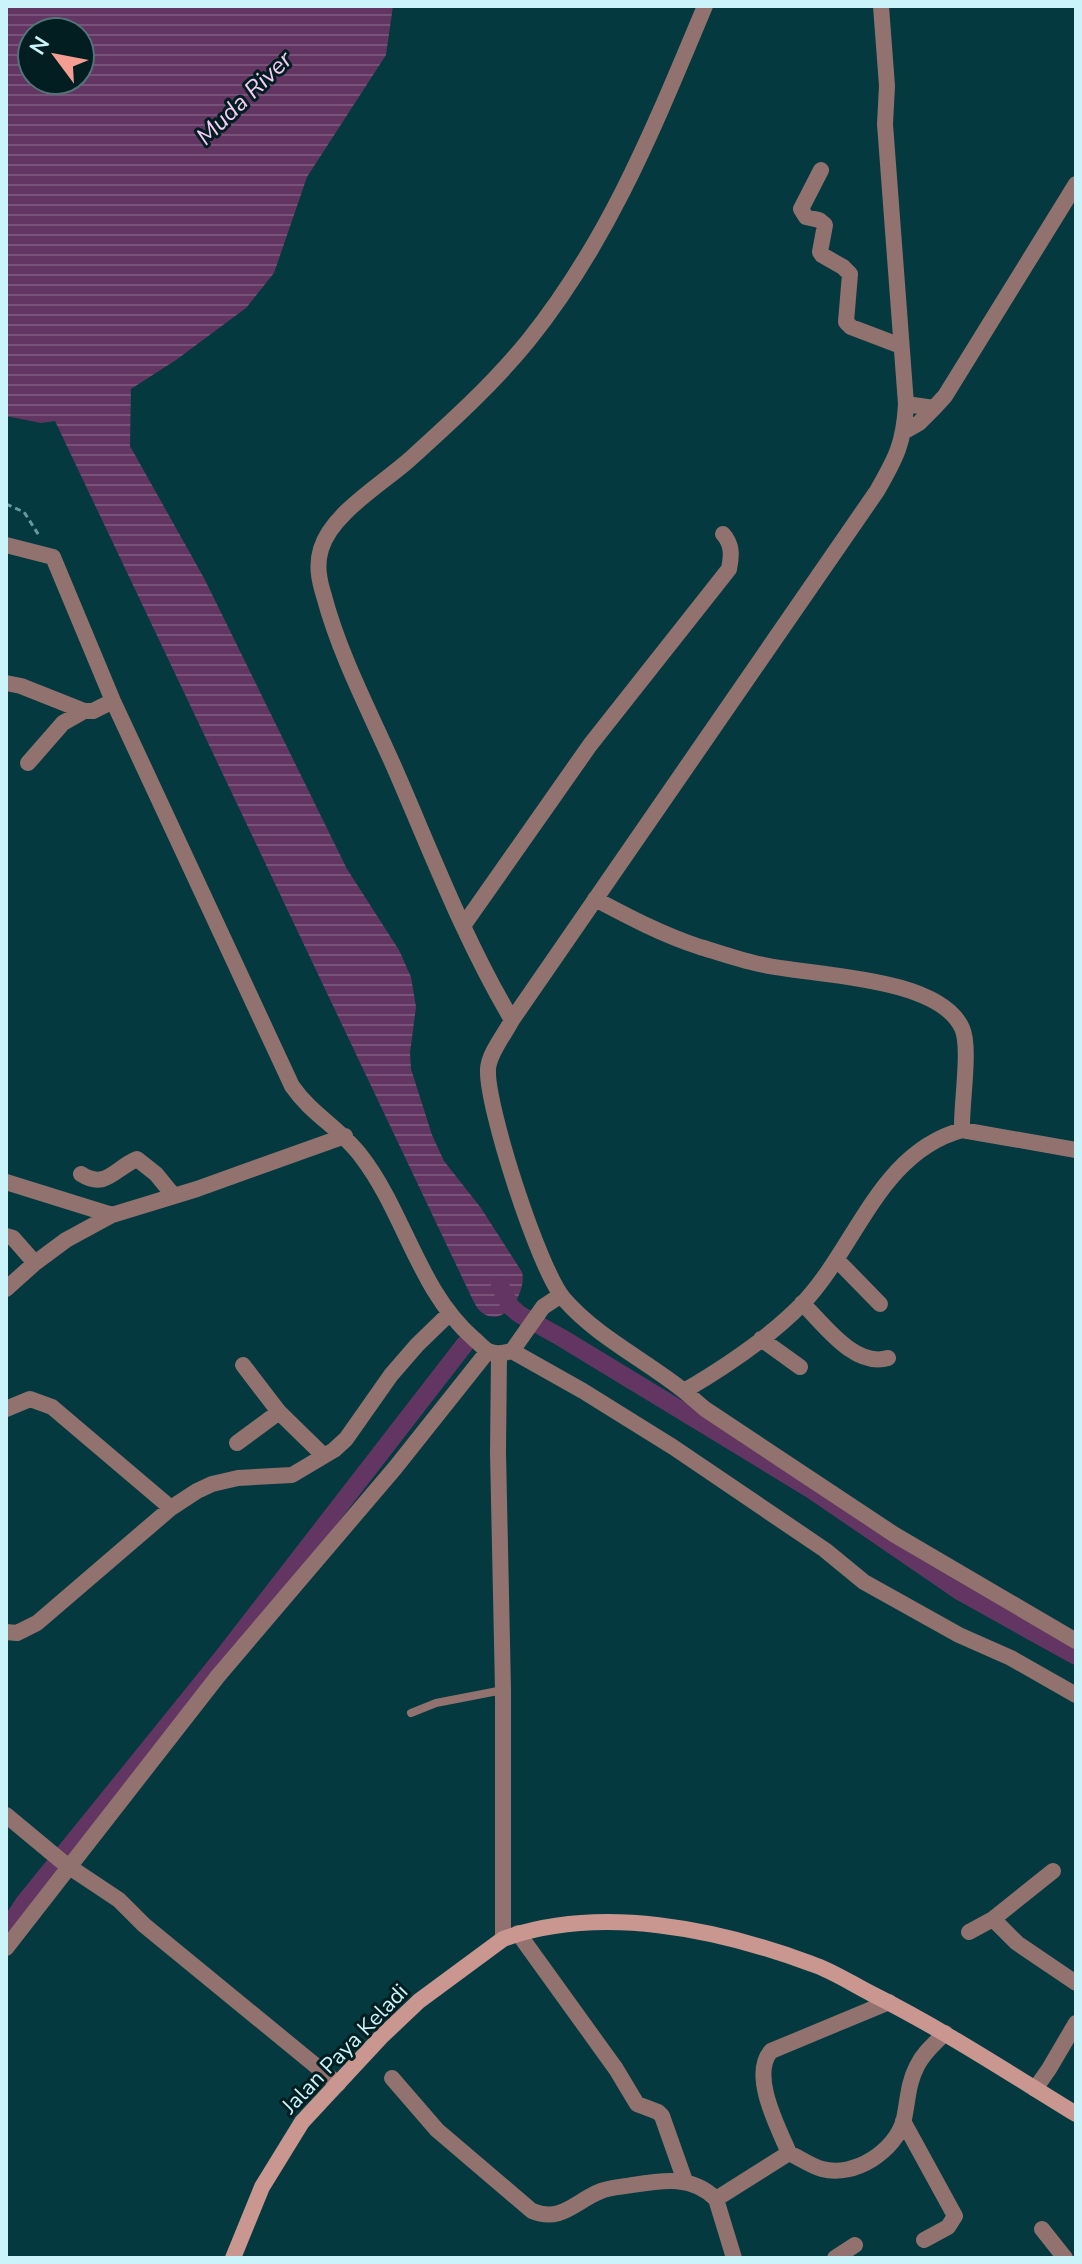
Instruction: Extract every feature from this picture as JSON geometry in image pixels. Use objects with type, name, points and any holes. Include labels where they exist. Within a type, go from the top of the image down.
[{"type":"main road","name":"Jalan Paya Keladi","points":[[235,2256],[262,2187],[302,2122],[381,2037],[419,2001],[510,1936],[568,1924],[671,1926],[814,1964],[945,2033],[1076,2114]]},
{"type":"street","points":[[512,1020],[474,953],[336,635],[317,569],[320,551],[328,531],[500,374],[559,299],[619,202],[648,142],[705,6]]},
{"type":"street","points":[[881,6],[887,86],[885,124],[906,404],[905,431],[897,455],[877,491],[512,1020],[488,1070],[494,1111],[520,1200],[561,1295],[593,1328],[705,1409],[895,1535],[1076,1641]]},
{"type":"street","points":[[821,170],[801,209],[806,217],[825,225],[822,255],[850,274],[846,322],[851,327],[901,346]]},
{"type":"street","points":[[905,431],[919,423],[934,408],[968,363],[1076,184]]},
{"type":"street","points":[[906,404],[934,408]]},
{"type":"street","points":[[463,926],[590,745],[729,569],[731,549],[723,534]]},
{"type":"street","points":[[6,545],[53,557],[113,701],[292,1086],[312,1110],[345,1136],[363,1158],[432,1286],[460,1326],[583,1391],[673,1447],[825,1550],[864,1582],[1076,1695]]},
{"type":"street","points":[[6,683],[84,711],[93,711],[113,701]]},
{"type":"street","points":[[28,763],[63,723],[84,711]]},
{"type":"street","points":[[595,899],[660,933],[699,946],[764,965],[882,984],[925,996],[942,1006],[962,1027],[967,1045],[962,1130]]},
{"type":"street","points":[[684,1391],[761,1339],[802,1303],[837,1260],[887,1182],[918,1151],[943,1136],[962,1130],[1074,1147]]},
{"type":"street","points":[[6,1289],[66,1240],[112,1215],[345,1136]]},
{"type":"street","points":[[81,1174],[90,1180],[105,1180],[137,1159],[156,1174],[174,1196]]},
{"type":"street","points":[[6,1182],[112,1215]]},
{"type":"street","points":[[6,1236],[13,1238],[35,1263]]},
{"type":"street","points":[[837,1260],[880,1304]]},
{"type":"street","points":[[6,1948],[218,1676],[395,1468],[543,1307],[561,1295]]},
{"type":"street","points":[[802,1303],[853,1351],[873,1361],[888,1358]]},
{"type":"street","points":[[6,1632],[17,1633],[37,1623],[171,1508],[212,1484],[238,1478],[292,1475],[324,1456],[346,1439],[391,1375],[450,1313]]},
{"type":"street","points":[[761,1339],[800,1367]]},
{"type":"street","points":[[505,1349],[498,1452],[510,1936],[616,2069],[637,2104],[662,2116],[685,2181]]},
{"type":"street","points":[[243,1365],[279,1412],[324,1456]]},
{"type":"street","points":[[6,1409],[30,1399],[52,1407],[171,1508]]},
{"type":"street","points":[[237,1443],[279,1412]]},
{"type":"street","points":[[6,1815],[67,1866],[119,1900],[156,1935],[338,2084]]},
{"type":"street","points":[[969,1932],[993,1919],[1053,1871]]},
{"type":"street","points":[[993,1919],[1017,1943],[1076,1983]]},
{"type":"street","points":[[889,2002],[771,2051],[766,2057],[762,2069],[767,2096],[789,2153],[819,2169],[850,2169],[874,2158],[888,2146],[903,2121],[909,2083],[918,2064],[945,2033]]},
{"type":"street","points":[[1035,2089],[1076,2023]]},
{"type":"street","points":[[392,2078],[437,2130],[532,2211],[542,2215],[559,2214],[603,2190],[666,2180],[685,2181],[701,2187],[716,2199],[734,2258]]},
{"type":"street","points":[[903,2121],[955,2216],[948,2227],[924,2240]]},
{"type":"street","points":[[716,2199],[789,2153]]},
{"type":"street","points":[[1042,2229],[1065,2258]]},
{"type":"street","points":[[835,2258],[855,2245]]},
{"type":"lane","points":[[411,1713],[436,1703],[503,1690]]},
{"type":"path","points":[[6,504],[24,512],[53,557]]},
{"type":"water","name":"Muda River","points":[[6,6],[393,6],[386,55],[307,177],[274,273],[246,308],[131,389],[130,446],[204,578],[347,869],[399,950],[411,977],[416,1007],[411,1069],[432,1135],[444,1161],[481,1208],[522,1272],[519,1296],[502,1315],[486,1315],[473,1300],[55,421],[41,423],[6,416]]},
{"type":"waterway","points":[[500,1286],[511,1307],[519,1314],[812,1490],[961,1592],[1076,1656]]},
{"type":"waterway","points":[[6,1930],[24,1903],[222,1658],[465,1344]]}]
